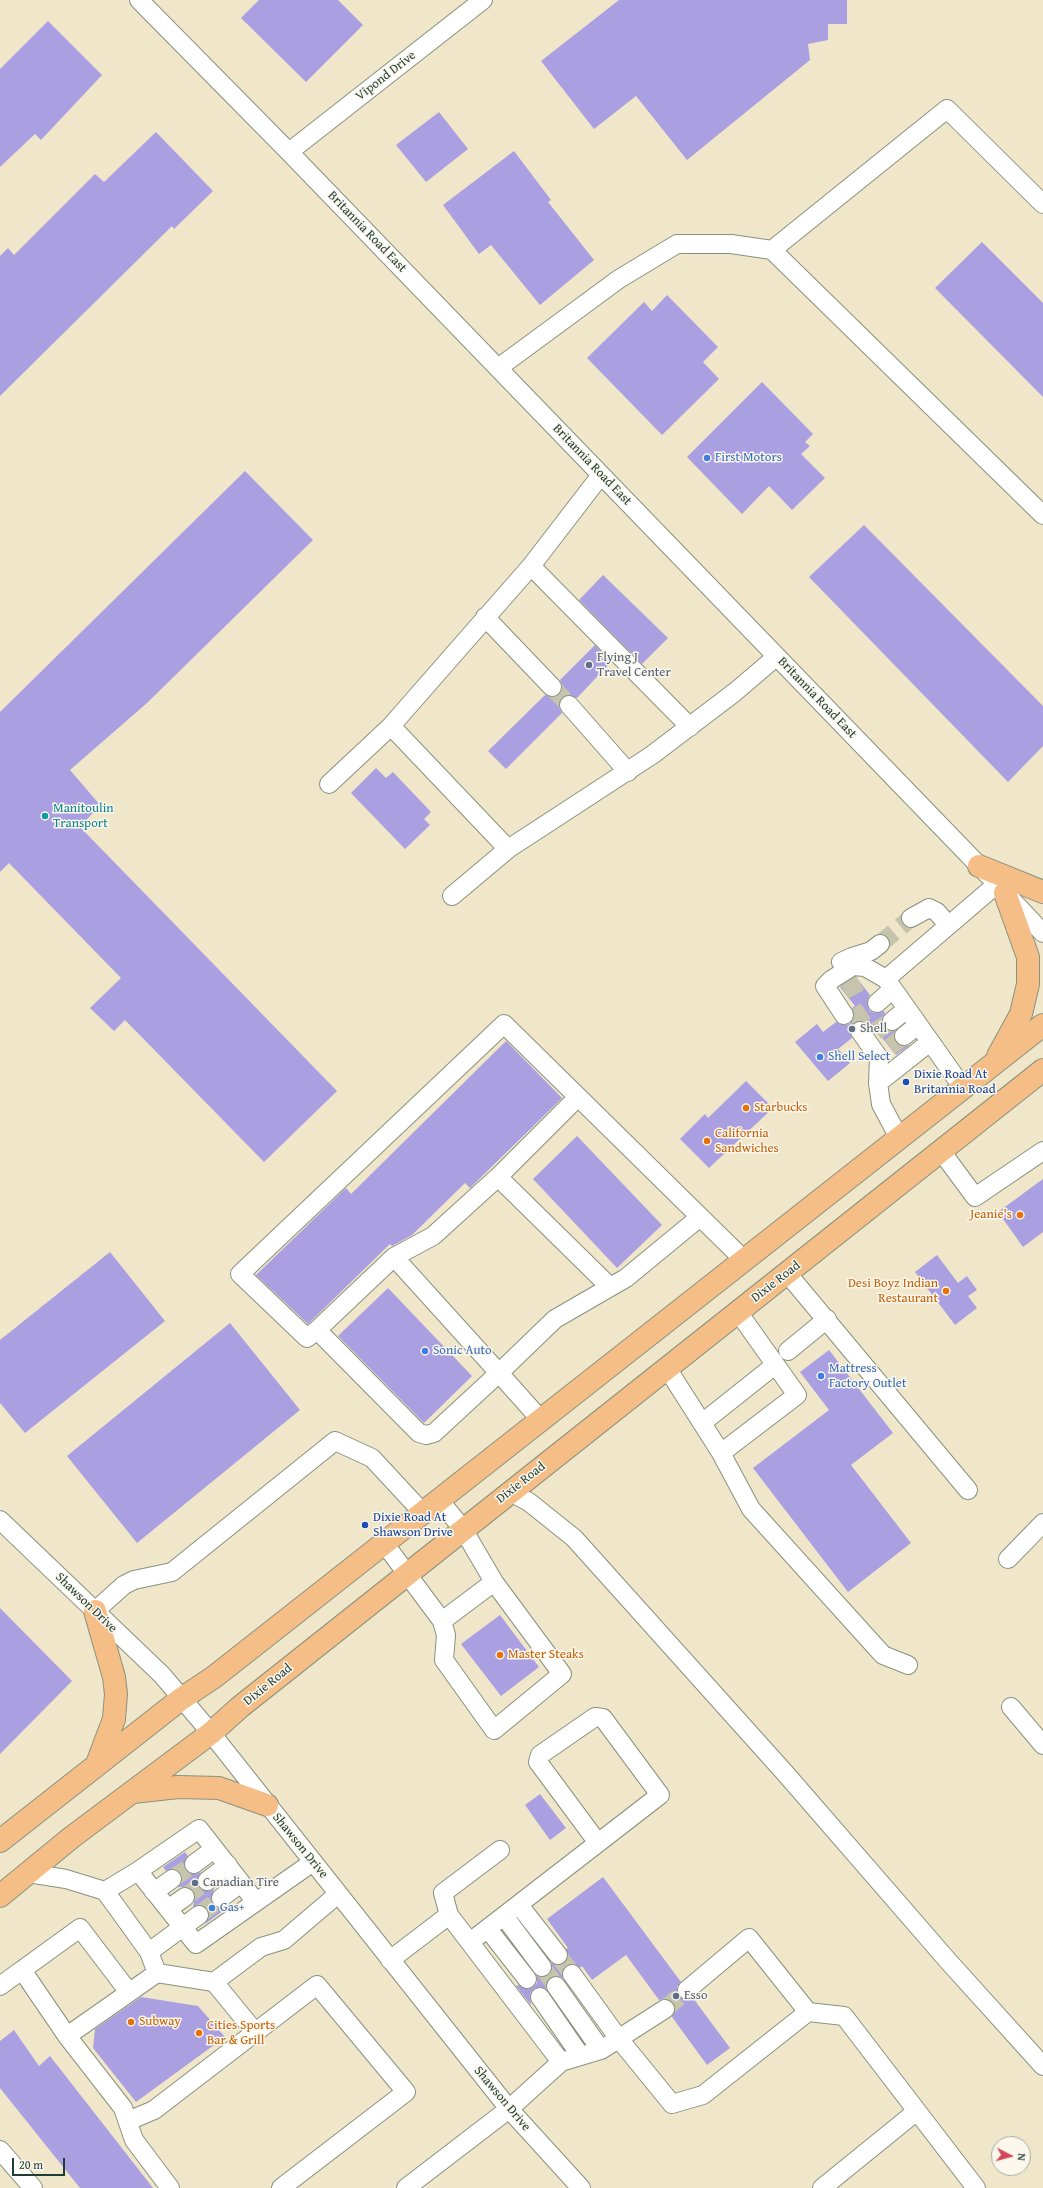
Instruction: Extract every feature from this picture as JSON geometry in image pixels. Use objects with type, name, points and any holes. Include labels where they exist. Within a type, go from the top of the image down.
[{"type":"main road","points":[[979,866],[1043,892]]},
{"type":"main road","points":[[992,1064],[1021,1014],[1028,984],[1028,957],[1001,889]]},
{"type":"main road","points":[[0,1841],[181,1700],[214,1677],[1043,1025]]},
{"type":"main road","name":"Dixie Road","points":[[0,1896],[132,1792],[210,1733],[240,1707],[463,1529],[941,1151],[1038,1077]]},
{"type":"main road","points":[[95,1611],[112,1670],[116,1694],[114,1719],[97,1766]]},
{"type":"main road","points":[[132,1792],[178,1787],[219,1788],[267,1805]]},
{"type":"street","name":"Britannia Road East","points":[[139,0],[289,152],[1043,933]]},
{"type":"street","name":"Vipond Drive","points":[[289,152],[483,0]]},
{"type":"street","points":[[772,250],[947,109],[1043,204]]},
{"type":"street","points":[[498,368],[619,279],[677,244],[731,244],[772,250],[1043,515]]},
{"type":"street","points":[[329,784],[391,726],[531,566],[601,475]]},
{"type":"street","points":[[531,566],[690,726]]},
{"type":"street","points":[[485,617],[552,687]]},
{"type":"street","points":[[452,896],[508,849],[628,772],[736,692],[776,656]]},
{"type":"street","points":[[569,705],[628,772]]},
{"type":"street","points":[[391,726],[508,849]]},
{"type":"street","points":[[877,1003],[878,980],[948,925],[1001,889]]},
{"type":"street","points":[[911,918],[929,908],[936,912],[948,925]]},
{"type":"street","points":[[844,1015],[831,971],[838,964],[852,956],[871,951],[880,944]]},
{"type":"street","points":[[836,990],[853,966],[864,967],[907,1009],[963,1088]]},
{"type":"street","points":[[892,1021],[907,1009]]},
{"type":"street","points":[[578,1097],[498,1177],[433,1236],[394,1257],[307,1338],[240,1274],[504,1024],[744,1260]]},
{"type":"street","points":[[904,1036],[918,1025]]},
{"type":"street","points":[[868,1034],[884,1053],[878,1083],[881,1104],[899,1138]]},
{"type":"street","points":[[878,1083],[930,1042]]},
{"type":"street","points":[[941,1151],[975,1196],[1043,1151]]},
{"type":"street","points":[[498,1177],[610,1287]]},
{"type":"street","points":[[317,1330],[419,1433],[426,1435],[434,1433],[555,1319],[626,1278],[700,1217]]},
{"type":"street","points":[[394,1257],[541,1420]]},
{"type":"street","points":[[787,1273],[827,1319],[968,1490]]},
{"type":"street","points":[[721,1453],[796,1395],[738,1312]]},
{"type":"street","points":[[788,1351],[827,1319]]},
{"type":"street","points":[[702,1423],[775,1365]]},
{"type":"street","points":[[667,1368],[721,1453],[751,1509],[883,1655],[908,1665]]},
{"type":"street","points":[[95,1611],[124,1585],[134,1580],[172,1572],[335,1441],[372,1458],[431,1506],[463,1529],[494,1582],[562,1674],[494,1730],[444,1660],[446,1635],[442,1621],[384,1543]]},
{"type":"street","points":[[510,1492],[529,1502],[574,1538],[785,1773],[949,1962],[1043,2066]]},
{"type":"street","name":"Shawson Drive","points":[[0,1520],[162,1675],[181,1700],[210,1733],[509,2109],[581,2188]]},
{"type":"street","points":[[1008,1559],[1043,1523]]},
{"type":"street","points":[[442,1621],[494,1582]]},
{"type":"street","points":[[1011,1707],[1043,1745]]},
{"type":"street","points":[[470,1942],[519,1905],[660,1795],[603,1718],[595,1717],[540,1755],[538,1762],[598,1843]]},
{"type":"street","points":[[105,1891],[138,1871],[199,1829],[256,1902]]},
{"type":"street","points":[[194,1864],[214,1849]]},
{"type":"street","points":[[500,1850],[443,1893],[449,1915],[561,2062]]},
{"type":"street","points":[[138,1871],[196,1944],[313,1862]]},
{"type":"street","points":[[207,1881],[228,1865]]},
{"type":"street","points":[[28,1873],[66,1879],[105,1891],[148,1952],[157,1973]]},
{"type":"street","points":[[154,1892],[172,1879]]},
{"type":"street","points":[[221,1898],[241,1883]]},
{"type":"street","points":[[214,1982],[261,1947],[284,1940],[338,1894]]},
{"type":"street","points":[[168,1909],[185,1897]]},
{"type":"street","points":[[519,1905],[558,1955]]},
{"type":"street","points":[[148,1952],[198,1915]]},
{"type":"street","points":[[390,1960],[449,1915]]},
{"type":"street","points":[[504,1916],[542,1967]]},
{"type":"street","points":[[0,1986],[80,1928],[128,1991]]},
{"type":"street","points":[[488,1928],[527,1978]]},
{"type":"street","points":[[687,1990],[749,1938],[808,2012]]},
{"type":"street","points":[[22,1970],[67,2036],[123,2108],[134,2140],[170,2188]]},
{"type":"street","points":[[67,2036],[128,1991],[157,1973],[214,1982],[255,2032]]},
{"type":"street","points":[[572,1974],[619,2039],[672,2104],[703,2095],[808,2012],[844,2016],[976,2188]]},
{"type":"street","points":[[128,2121],[154,2110],[317,1985],[406,2092],[281,2188]]},
{"type":"street","points":[[556,1986],[601,2050]]},
{"type":"street","points":[[540,1997],[580,2055]]},
{"type":"street","points":[[406,2188],[509,2109],[561,2062],[580,2055],[601,2050],[665,2008]]},
{"type":"street","points":[[822,2188],[917,2111]]},
{"type":"street","points":[[0,2150],[33,2188]]},
{"type":"building","points":[[259,0],[338,0],[363,25],[306,82],[241,18]]},
{"type":"building","points":[[619,0],[847,0],[847,24],[828,24],[828,40],[808,44],[810,60],[687,160],[636,96],[594,129],[541,61]]},
{"type":"building","points":[[48,21],[102,75],[41,140],[35,134],[0,167],[0,69]]},
{"type":"building","points":[[439,112],[468,149],[426,182],[396,145]]},
{"type":"building","points":[[156,132],[213,191],[174,229],[172,226],[0,396],[0,256],[8,248],[14,255],[95,174],[104,182]]},
{"type":"building","points":[[514,151],[551,200],[548,202],[594,260],[540,305],[491,245],[479,254],[443,205]]},
{"type":"building","points":[[982,242],[1043,303],[1043,397],[935,288]]},
{"type":"building","points":[[667,295],[718,347],[703,362],[719,379],[662,435],[587,358],[644,302],[652,311]]},
{"type":"building","points":[[762,382],[813,434],[805,442],[810,446],[801,454],[825,478],[792,510],[769,486],[742,514],[687,457]]},
{"type":"building","name":"Manitoulin Transport","points":[[245,471],[313,540],[147,703],[70,770],[100,805],[80,827],[337,1091],[264,1162],[125,1020],[114,1031],[90,1008],[121,978],[9,863],[0,872],[0,712]]},
{"type":"building","points":[[864,525],[1043,706],[1043,746],[1008,782],[809,577]]},
{"type":"building","points":[[603,575],[668,638],[642,664],[579,600]]},
{"type":"building","points":[[595,645],[611,662],[577,698],[567,695],[562,697],[559,707],[562,713],[506,769],[488,751],[545,695],[554,697],[560,694],[562,685],[560,680]]},
{"type":"building","points":[[376,768],[386,778],[393,772],[431,812],[424,819],[430,825],[405,849],[351,793]]},
{"type":"building","points":[[856,977],[870,995],[867,1000],[869,1010],[874,1013],[884,1011],[885,1013],[882,1022],[884,1027],[889,1031],[895,1031],[894,1038],[900,1046],[910,1045],[896,1055],[870,1023],[868,1024],[859,1021],[854,1022],[850,1032],[852,1038],[838,1049],[850,1063],[828,1081],[795,1042],[817,1024],[823,1032],[836,1022],[844,1025],[850,1024],[854,1015],[852,1008],[855,1006],[840,987]]},
{"type":"building","points":[[506,1041],[562,1098],[470,1188],[465,1183],[412,1235],[392,1246],[390,1244],[308,1324],[256,1275],[346,1188],[351,1194]]},
{"type":"building","points":[[746,1081],[773,1108],[709,1168],[680,1139],[705,1114],[708,1118]]},
{"type":"building","points":[[577,1136],[662,1225],[617,1268],[533,1179]]},
{"type":"building","points":[[1043,1179],[1043,1232],[1023,1247],[998,1212]]},
{"type":"building","points":[[110,1252],[165,1321],[25,1433],[0,1403],[0,1340]]},
{"type":"building","points":[[937,1255],[958,1283],[967,1276],[977,1290],[968,1296],[977,1308],[955,1325],[915,1272]]},
{"type":"building","points":[[388,1288],[472,1376],[424,1423],[338,1336]]},
{"type":"building","points":[[230,1323],[300,1410],[137,1543],[67,1456]]},
{"type":"building","points":[[829,1350],[893,1433],[851,1465],[911,1543],[848,1592],[753,1468],[829,1410],[800,1372]]},
{"type":"building","points":[[0,1608],[72,1681],[0,1754]]},
{"type":"building","name":"Master Steaks","points":[[500,1615],[539,1667],[501,1696],[461,1644]]},
{"type":"building","points":[[540,1794],[566,1828],[550,1840],[525,1805]]},
{"type":"building","points":[[185,1852],[188,1856],[184,1865],[186,1871],[195,1874],[201,1872],[197,1882],[199,1888],[208,1891],[214,1889],[211,1899],[213,1905],[217,1908],[228,1907],[205,1924],[209,1914],[207,1908],[198,1905],[193,1907],[195,1896],[193,1891],[189,1887],[178,1887],[182,1878],[180,1873],[171,1869],[166,1871],[163,1867]]},
{"type":"building","points":[[603,1877],[681,1982],[677,1987],[679,1996],[684,2000],[693,1998],[730,2048],[707,2065],[672,2017],[675,2009],[674,2003],[665,1999],[659,2000],[626,1955],[592,1980],[582,1966],[580,1968],[571,1964],[566,1965],[562,1970],[563,1978],[555,1976],[547,1981],[546,1989],[540,1987],[534,1989],[530,1993],[531,2005],[516,1986],[518,1985],[528,1989],[533,1987],[537,1983],[537,1976],[544,1977],[551,1971],[551,1963],[559,1965],[565,1963],[568,1959],[566,1949],[568,1948],[547,1919]]},
{"type":"building","points":[[141,1997],[198,2006],[225,2037],[136,2102],[93,2048],[95,2029]]},
{"type":"building","points":[[14,2030],[39,2066],[50,2056],[153,2188],[80,2188],[0,2088],[0,2041]]},
{"type":"tunnel","points":[[552,687],[569,705]]},
{"type":"tunnel","points":[[880,944],[911,918]]},
{"type":"tunnel","points":[[844,991],[860,982]]},
{"type":"tunnel","points":[[851,1021],[877,1003]]},
{"type":"tunnel","points":[[876,1031],[892,1021]]},
{"type":"tunnel","points":[[890,1047],[904,1036]]},
{"type":"tunnel","points":[[172,1879],[194,1864]]},
{"type":"tunnel","points":[[185,1897],[207,1881]]},
{"type":"tunnel","points":[[199,1915],[221,1898]]},
{"type":"tunnel","points":[[558,1955],[572,1974]]},
{"type":"tunnel","points":[[542,1967],[556,1986]]},
{"type":"tunnel","points":[[665,2009],[687,1990]]},
{"type":"place","name":"First Motors","points":[[707,458]]},
{"type":"place","name":"Flying J Travel Center","points":[[589,665]]},
{"type":"place","name":"Manitoulin Transport","points":[[45,816]]},
{"type":"place","name":"Shell","points":[[852,1029]]},
{"type":"place","name":"Shell Select","points":[[820,1057]]},
{"type":"place","name":"Dixie Road At Britannia Road","points":[[906,1082]]},
{"type":"place","name":"Starbucks","points":[[746,1108]]},
{"type":"place","name":"California Sandwiches","points":[[707,1141]]},
{"type":"place","name":"Jeanie's","points":[[1020,1215]]},
{"type":"place","name":"Desi Boyz Indian Restaurant","points":[[946,1291]]},
{"type":"place","name":"Sonic Auto","points":[[425,1351]]},
{"type":"place","name":"Mattress Factory Outlet","points":[[821,1376]]},
{"type":"place","name":"Dixie Road At Shawson Drive","points":[[365,1525]]},
{"type":"place","name":"Master Steaks","points":[[500,1655]]},
{"type":"place","name":"Canadian Tire","points":[[195,1883]]},
{"type":"place","name":"Gas+","points":[[212,1908]]},
{"type":"place","name":"Esso","points":[[676,1996]]},
{"type":"place","name":"Subway","points":[[131,2022]]},
{"type":"place","name":"Cities Sports Bar & Grill","points":[[199,2033]]}]
